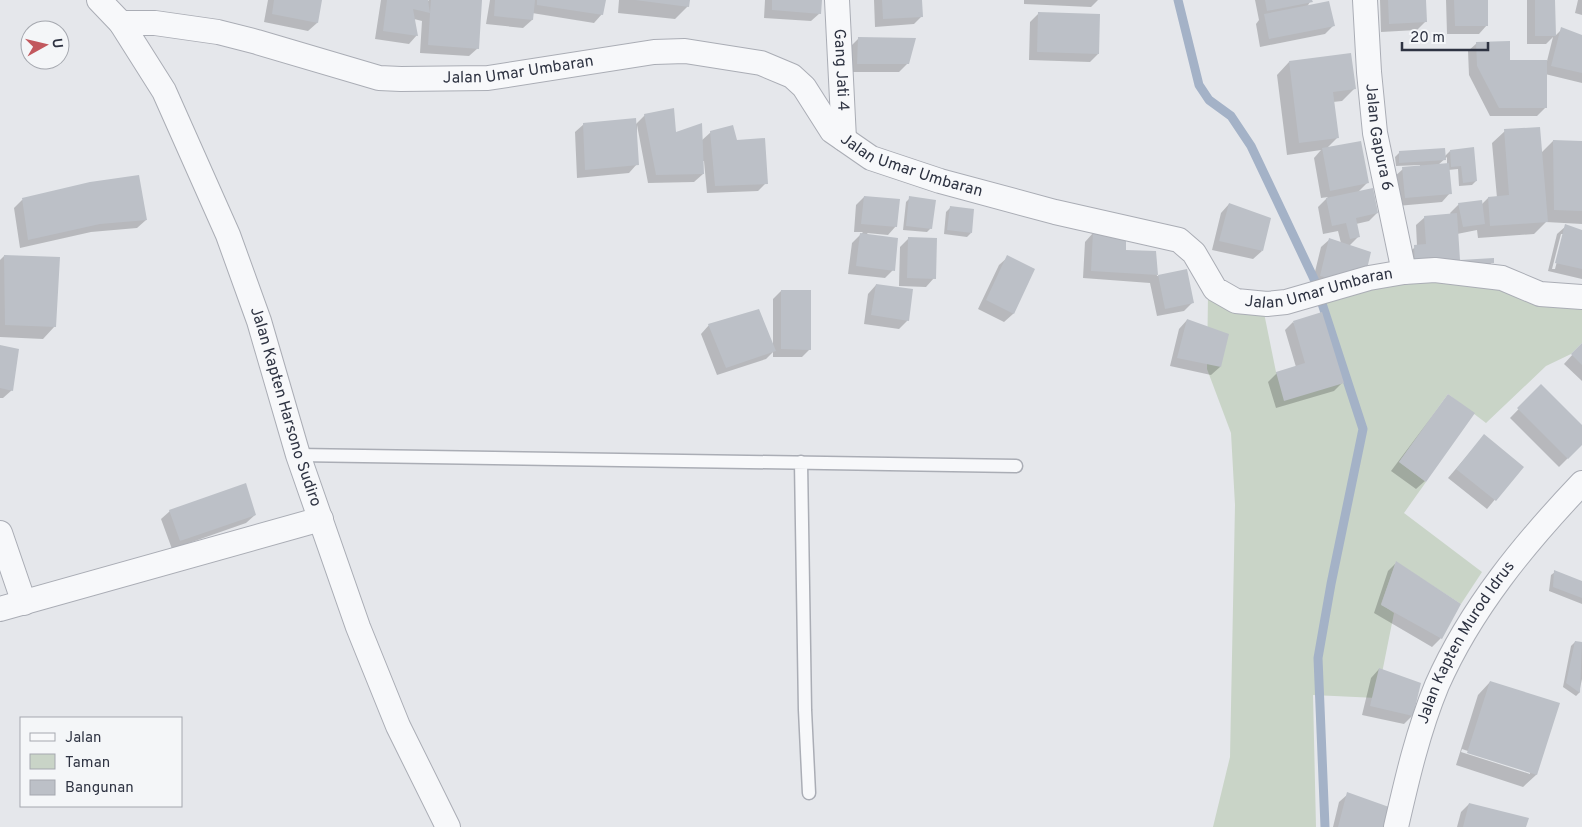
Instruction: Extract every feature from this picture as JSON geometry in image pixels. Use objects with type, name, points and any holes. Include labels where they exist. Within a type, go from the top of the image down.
[{"type":"street","name":"Jalan Kapten Harsono Sudiro","points":[[99,0],[121,23],[164,91],[228,235],[259,321],[298,455],[358,628],[398,726],[448,827]]},
{"type":"street","name":"Gang Jati 4","points":[[836,0],[844,140]]},
{"type":"street","name":"Jalan Gapura 6","points":[[1365,0],[1375,133],[1404,272]]},
{"type":"street","name":"Jalan Umar Umbaran","points":[[121,23],[155,24],[218,32],[282,48],[379,78],[408,80],[488,78],[654,52],[685,51],[761,62],[792,76],[804,87],[829,128],[871,158],[931,178],[1056,212],[1180,240],[1194,253],[1215,289],[1228,299],[1268,304],[1305,297],[1340,286],[1404,272],[1435,270],[1495,277],[1540,294],[1582,297]]},
{"type":"street","name":"Jalan Kapten Murod Idrus","points":[[1396,827],[1421,732],[1438,685],[1465,634],[1509,565],[1582,483]]},
{"type":"street","points":[[0,609],[174,558],[321,519]]},
{"type":"street","points":[[0,534],[24,603]]},
{"type":"lane","points":[[298,455],[1016,466]]},
{"type":"lane","points":[[801,462],[805,710],[809,793]]},
{"type":"green space","points":[[1455,280],[1494,286],[1524,301],[1582,306],[1582,343],[1571,354],[1546,366],[1486,423],[1448,394],[1399,462],[1426,482],[1404,513],[1482,572],[1461,604],[1396,562],[1381,604],[1394,613],[1377,698],[1313,695],[1316,827],[1213,827],[1230,757],[1235,505],[1231,433],[1207,369],[1208,295],[1222,305],[1234,310],[1264,313],[1276,372],[1343,383],[1319,300],[1405,282]]},
{"type":"building","points":[[274,0],[322,0],[318,23],[272,14]]},
{"type":"building","points":[[387,0],[428,0],[430,13],[413,9],[418,36],[383,31]]},
{"type":"building","points":[[431,0],[482,0],[479,49],[428,45]]},
{"type":"building","points":[[495,0],[535,0],[533,20],[494,16]]},
{"type":"building","points":[[537,0],[606,0],[603,15],[537,5]]},
{"type":"building","points":[[635,0],[690,0],[689,7]]},
{"type":"building","points":[[772,0],[822,0],[821,14],[772,10]]},
{"type":"building","points":[[882,0],[922,0],[923,17],[883,19]]},
{"type":"building","points":[[1265,0],[1312,0],[1313,2],[1267,11]]},
{"type":"building","points":[[1388,0],[1426,0],[1427,22],[1389,24]]},
{"type":"building","points":[[1454,0],[1488,0],[1488,26],[1455,26]]},
{"type":"building","points":[[1535,0],[1555,0],[1556,36],[1535,36]]},
{"type":"building","points":[[1329,1],[1335,26],[1269,39],[1264,14]]},
{"type":"building","points":[[1038,12],[1100,14],[1099,54],[1037,52]]},
{"type":"building","points":[[1561,27],[1582,35],[1582,73],[1551,66]]},
{"type":"building","points":[[858,37],[916,38],[909,64],[857,64]]},
{"type":"building","points":[[1510,41],[1510,60],[1547,60],[1547,108],[1499,108],[1477,66],[1476,42]]},
{"type":"building","points":[[1351,53],[1356,89],[1333,92],[1339,138],[1299,143],[1289,61]]},
{"type":"building","points":[[674,108],[676,132],[702,123],[704,174],[656,175],[644,114]]},
{"type":"building","points":[[636,118],[639,165],[585,170],[583,123]]},
{"type":"building","points":[[733,125],[737,140],[765,138],[768,184],[715,186],[710,131]]},
{"type":"building","points":[[1540,127],[1548,222],[1490,226],[1488,197],[1509,195],[1504,129]]},
{"type":"building","points":[[1553,140],[1582,141],[1582,211],[1554,210]]},
{"type":"building","points":[[1361,141],[1369,183],[1330,191],[1322,148]]},
{"type":"building","points":[[1474,147],[1477,181],[1463,183],[1461,166],[1451,167],[1450,150]]},
{"type":"building","points":[[1445,148],[1446,160],[1399,163],[1399,151]]},
{"type":"building","points":[[1449,163],[1452,194],[1405,198],[1402,167]]},
{"type":"building","points":[[139,175],[147,220],[100,224],[28,240],[22,198],[90,182]]},
{"type":"building","points":[[1373,188],[1378,213],[1356,218],[1360,237],[1350,239],[1346,223],[1332,226],[1326,198]]},
{"type":"building","points":[[864,196],[900,199],[897,227],[861,224]]},
{"type":"building","points":[[909,196],[936,200],[932,229],[906,226]]},
{"type":"building","points":[[1482,200],[1485,224],[1463,227],[1458,203]]},
{"type":"building","points":[[1229,203],[1271,218],[1263,251],[1219,241]]},
{"type":"building","points":[[950,206],[974,209],[972,233],[947,230]]},
{"type":"building","points":[[1457,213],[1460,260],[1494,258],[1494,263],[1415,267],[1414,245],[1426,244],[1424,216]]},
{"type":"building","points":[[1565,224],[1582,230],[1582,269],[1555,263]]},
{"type":"building","points":[[1093,232],[1126,234],[1126,250],[1156,251],[1158,275],[1091,271]]},
{"type":"building","points":[[860,233],[898,238],[895,271],[856,266]]},
{"type":"building","points":[[908,237],[937,238],[936,279],[907,278]]},
{"type":"building","points":[[1329,238],[1371,252],[1363,286],[1320,276]]},
{"type":"building","points":[[4,255],[60,257],[56,327],[5,325]]},
{"type":"building","points":[[1007,255],[1035,269],[1014,314],[986,300]]},
{"type":"building","points":[[1187,269],[1194,303],[1165,309],[1158,275]]},
{"type":"building","points":[[876,284],[913,289],[909,321],[871,315]]},
{"type":"building","points":[[781,290],[811,290],[811,350],[781,349]]},
{"type":"building","points":[[759,309],[776,351],[726,368],[708,324]]},
{"type":"building","points":[[1322,312],[1344,383],[1284,401],[1276,372],[1305,363],[1293,321]]},
{"type":"building","points":[[1187,319],[1229,334],[1221,367],[1177,358]]},
{"type":"building","points":[[1582,343],[1582,365],[1571,354]]},
{"type":"building","points":[[0,345],[19,349],[13,391],[0,388]]},
{"type":"building","points":[[1541,384],[1582,425],[1582,445],[1568,459],[1517,408]]},
{"type":"building","points":[[1448,394],[1475,413],[1426,482],[1399,462]]},
{"type":"building","points":[[1484,434],[1524,467],[1496,501],[1456,469]]},
{"type":"building","points":[[246,483],[256,515],[180,541],[169,510]]},
{"type":"building","points":[[1396,561],[1461,604],[1442,639],[1381,605]]},
{"type":"building","points":[[1554,570],[1582,581],[1582,598],[1553,587]]},
{"type":"building","points":[[1575,641],[1582,642],[1580,693],[1566,683]]},
{"type":"building","points":[[1379,668],[1421,683],[1413,716],[1370,706]]},
{"type":"building","points":[[1490,681],[1560,703],[1537,775],[1467,753]]},
{"type":"building","points":[[1347,792],[1389,807],[1384,827],[1338,827]]},
{"type":"building","points":[[1469,803],[1529,818],[1526,827],[1463,827]]},
{"type":"waterway","points":[[1178,0],[1199,85],[1209,100],[1231,116],[1251,146],[1314,279],[1363,429],[1331,584],[1318,658],[1325,827]]}]
